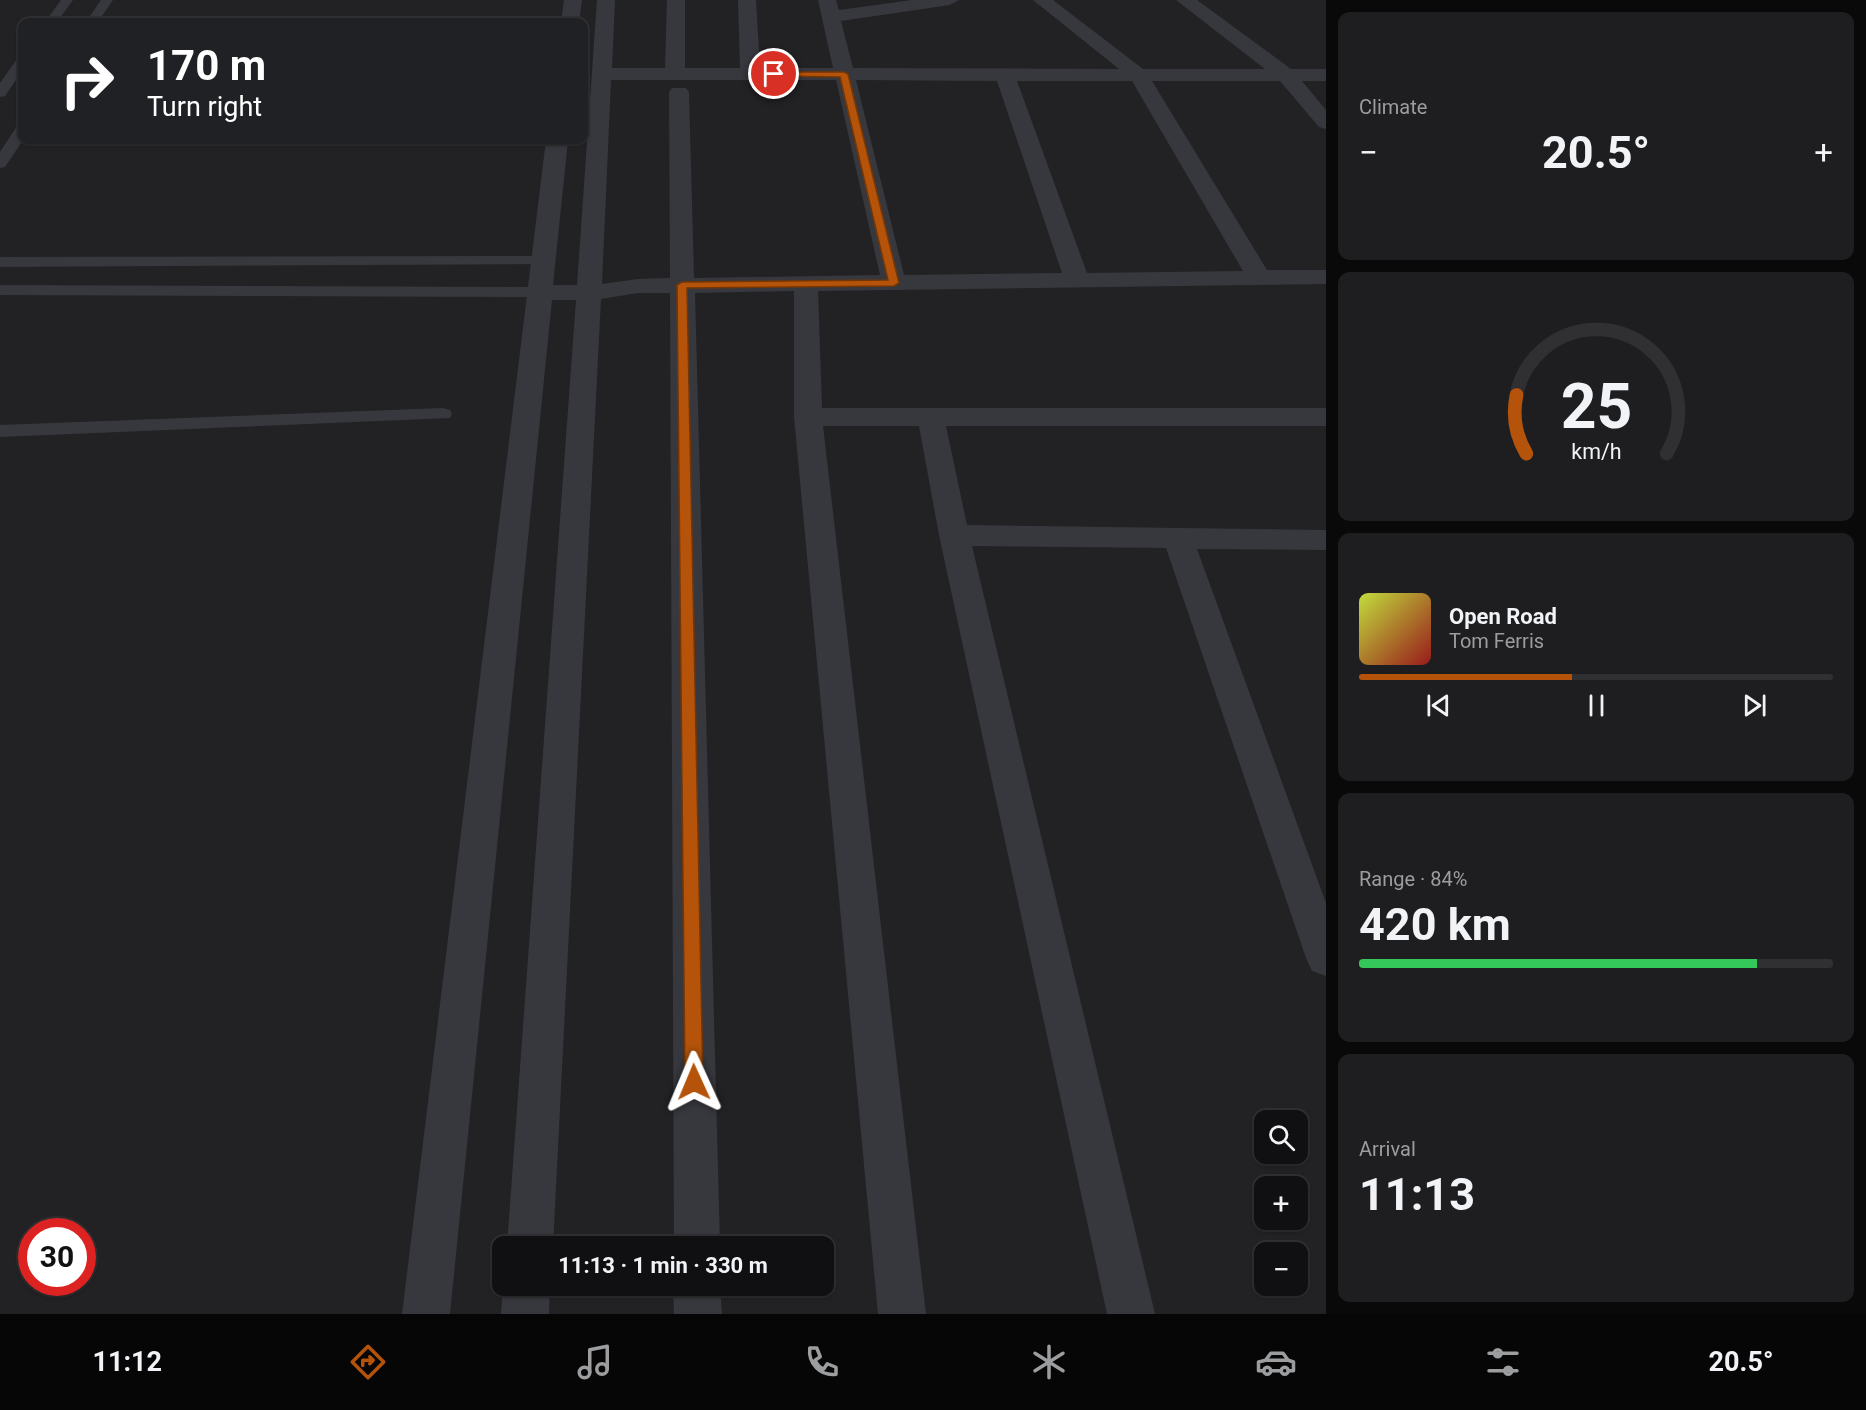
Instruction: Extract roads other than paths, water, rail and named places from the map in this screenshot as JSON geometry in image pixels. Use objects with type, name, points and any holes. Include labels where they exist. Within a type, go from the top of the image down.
[{"type":"street","points":[[571,18],[573,0]]},
{"type":"street","points":[[426,1314],[566,272],[602,74],[606,0]]},
{"type":"street","points":[[676,0],[697,1236]]},
{"type":"street","points":[[747,0],[750,74]]},
{"type":"street","points":[[894,283],[829,8],[950,0]]},
{"type":"street","points":[[1042,0],[1139,75],[1259,278]]},
{"type":"street","points":[[1185,0],[1286,75],[1326,123]]},
{"type":"street","points":[[602,74],[677,83],[750,74],[1326,75]]},
{"type":"street","points":[[1005,74],[1077,280]]},
{"type":"street","points":[[531,1236],[569,646],[566,272],[557,144]]},
{"type":"street","points":[[566,272],[638,286],[1326,277]]},
{"type":"street","points":[[806,284],[808,417],[902,1314]]},
{"type":"street","points":[[808,417],[1326,417]]},
{"type":"street","points":[[931,418],[954,535],[1131,1314]]},
{"type":"street","points":[[954,535],[1326,540]]},
{"type":"street","points":[[1178,538],[1326,958]]},
{"type":"street","points":[[525,1314],[526,1296]]},
{"type":"street","points":[[697,1296],[698,1314]]},
{"type":"lane","points":[[54,18],[67,0]]},
{"type":"lane","points":[[95,18],[106,0]]},
{"type":"lane","points":[[0,93],[18,68]]},
{"type":"lane","points":[[0,164],[18,135]]},
{"type":"lane","points":[[0,262],[566,272]]},
{"type":"lane","points":[[0,290],[566,272]]},
{"type":"lane","points":[[0,431],[443,414]]}]
